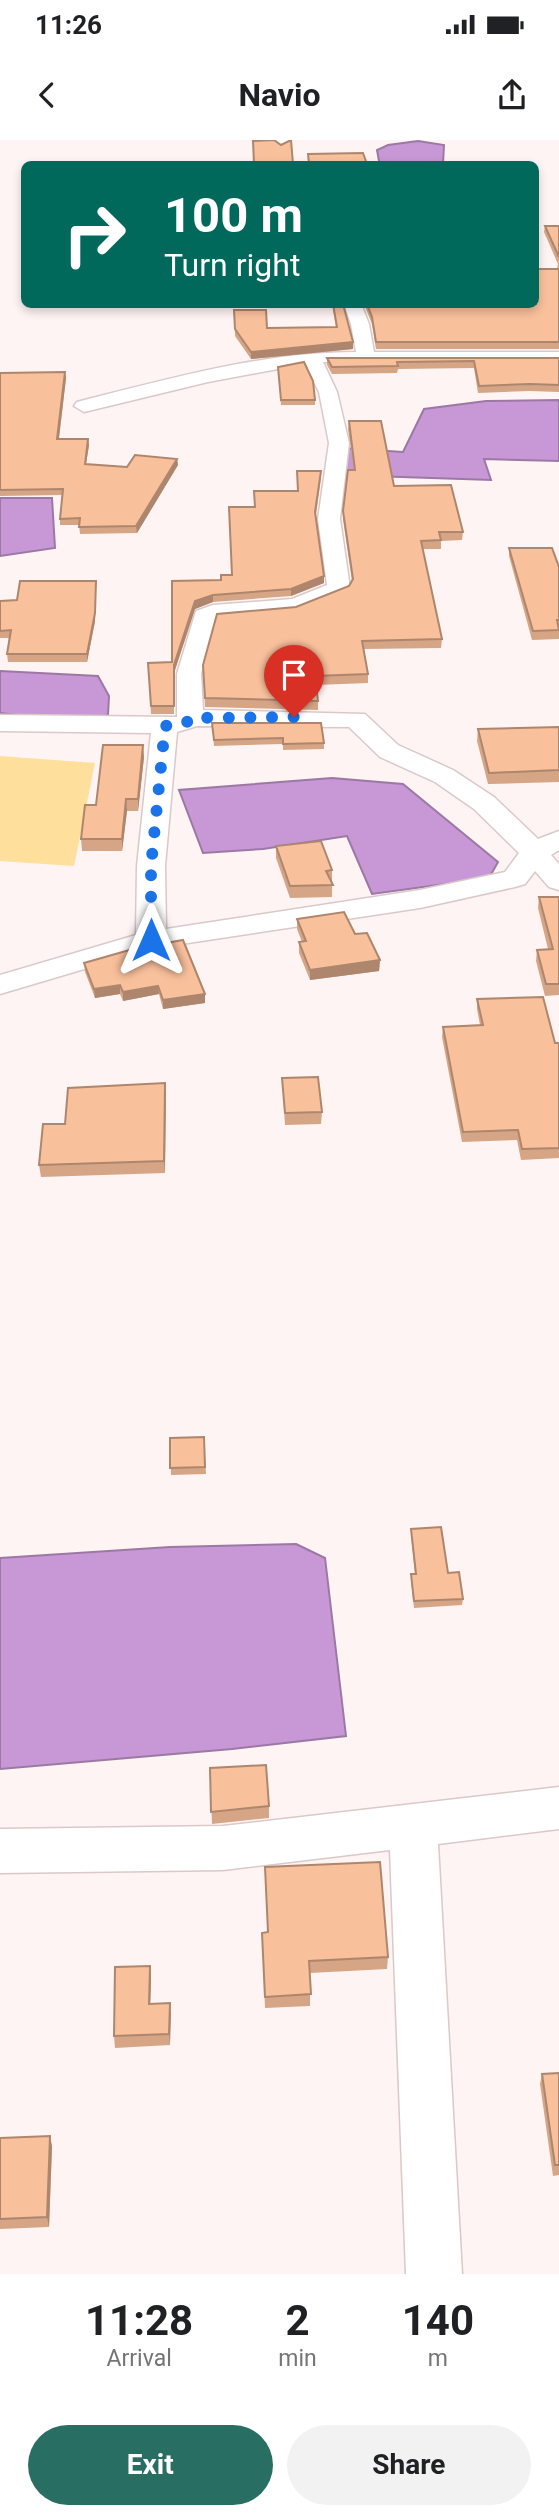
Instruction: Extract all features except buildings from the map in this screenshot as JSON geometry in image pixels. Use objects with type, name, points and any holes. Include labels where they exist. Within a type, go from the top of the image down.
[{"type":"street","points":[[354,308],[360,324],[366,356]]},
{"type":"street","points":[[84,406],[220,373],[311,357],[559,357]]},
{"type":"street","points":[[151,940],[151,866],[178,722],[204,616],[213,612],[296,606],[339,588],[330,519],[339,443],[328,392],[311,357]]},
{"type":"street","points":[[0,723],[356,719],[389,751],[444,776],[547,846],[559,880]]},
{"type":"street","points":[[0,985],[151,940],[420,899],[515,878],[547,846]]},
{"type":"street","points":[[0,1851],[223,1848],[559,1808]]},
{"type":"street","points":[[413,1824],[435,2274]]},
{"type":"shaded area","points":[[418,141],[444,145],[443,161],[379,161],[377,150],[388,145]]},
{"type":"shaded area","points":[[559,400],[559,461],[484,459],[491,480],[341,475],[343,448],[403,452],[424,409],[486,401]]},
{"type":"shaded area","points":[[0,498],[52,498],[55,548],[0,556]]},
{"type":"shaded area","points":[[0,671],[98,676],[109,696],[108,715],[82,723],[0,713]]},
{"type":"shaded area","points":[[0,756],[95,763],[74,866],[0,861]]},
{"type":"shaded area","points":[[332,778],[403,784],[498,862],[489,878],[372,894],[347,836],[263,849],[203,853],[179,790]]},
{"type":"shaded area","points":[[296,1544],[325,1558],[346,1736],[232,1749],[0,1769],[0,1558],[170,1547]]},
{"type":"route","points":[[151,940],[151,866],[165,726],[186,723],[191,718],[294,717]]}]
